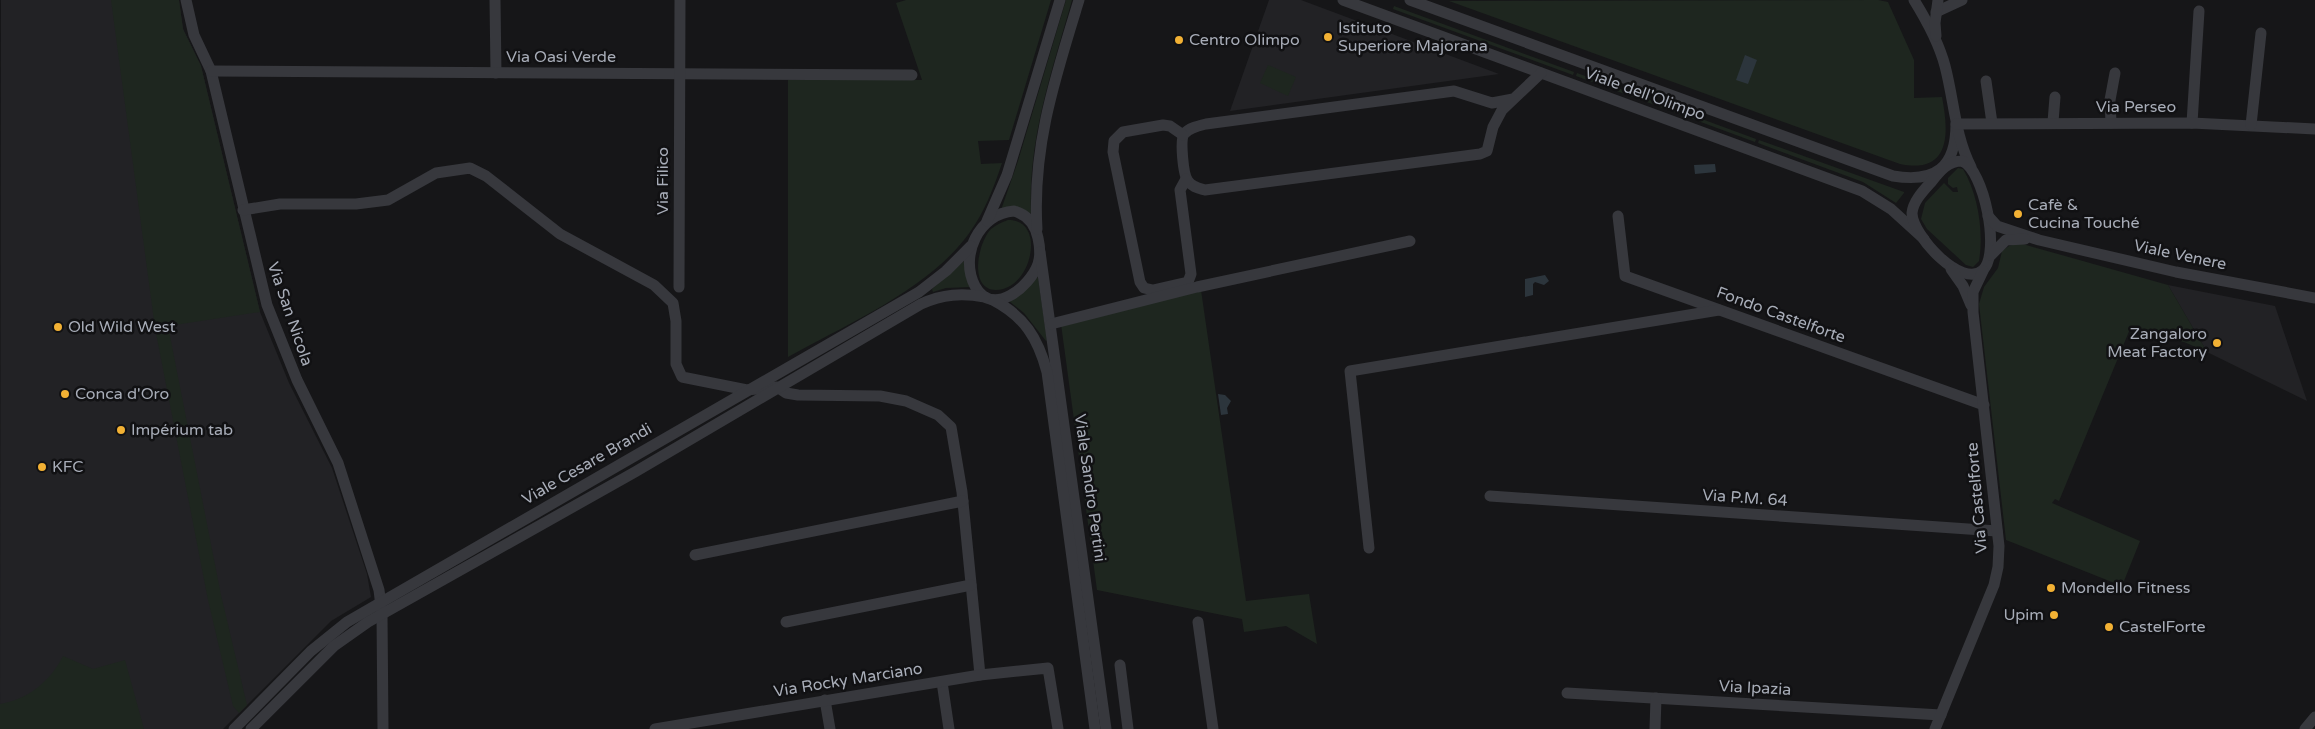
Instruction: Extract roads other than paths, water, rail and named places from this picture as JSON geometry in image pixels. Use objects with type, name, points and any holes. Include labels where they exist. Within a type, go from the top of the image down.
[{"type":"street","points":[[495,0],[496,73]]},
{"type":"street","name":"Via Filico","points":[[679,287],[680,0]]},
{"type":"street","points":[[1060,0],[1007,175],[986,223],[971,246],[969,264],[972,279],[979,292],[989,298],[1012,295],[1027,283],[1034,273],[1040,252],[1036,196],[1042,132],[1053,83],[1079,0]]},
{"type":"street","name":"Viale dell'Olimpo","points":[[1343,0],[1862,190],[1892,209],[1924,240]]},
{"type":"street","name":"Viale dell'Olimpo","points":[[1410,0],[1881,172],[1904,178],[1921,178],[1942,169]]},
{"type":"street","points":[[1914,0],[1938,45]]},
{"type":"street","points":[[1956,124],[1952,151],[1942,169],[1919,196],[1913,210],[1914,224],[1924,240],[1944,259],[1962,274],[1971,275],[1983,271],[1991,255],[1991,234],[1988,216],[1956,124],[1948,80],[1938,45],[1935,23],[1937,6],[1962,0]]},
{"type":"street","name":"Via San Nicola","points":[[189,1],[194,35],[211,71],[266,305],[297,380],[338,463],[382,601],[382,614]]},
{"type":"street","points":[[2192,123],[2199,11]]},
{"type":"street","points":[[2251,125],[2262,33]]},
{"type":"street","name":"Via Oasi Verde","points":[[211,71],[912,75]]},
{"type":"street","points":[[1186,179],[1194,187],[1205,190],[1480,154],[1487,151],[1493,127],[1502,110],[1541,73]]},
{"type":"street","points":[[2111,123],[2110,100],[2115,73]]},
{"type":"street","points":[[1986,81],[1992,123]]},
{"type":"street","points":[[1183,135],[1170,126],[1163,125],[1123,132],[1114,141],[1115,161],[1140,282],[1144,288],[1154,290],[1188,282],[1191,274],[1180,190],[1186,179],[1181,144],[1183,135],[1190,129],[1206,124],[1454,91],[1492,103],[1513,99]]},
{"type":"street","points":[[2053,122],[2055,97]]},
{"type":"street","name":"Via Perseo","points":[[1956,124],[2053,122],[2192,123],[2315,129]]},
{"type":"street","points":[[1942,169],[1949,164],[1959,161],[1968,164],[1972,168]]},
{"type":"street","points":[[243,210],[280,204],[356,204],[388,200],[436,173],[470,168],[486,176],[560,234],[654,285],[673,303],[676,321],[676,364],[682,377],[747,390],[777,387],[786,393],[798,395],[880,396],[906,400],[938,415],[951,427],[963,502],[980,675]]},
{"type":"street","points":[[986,223],[1000,214],[1014,211],[1029,218],[1037,231]]},
{"type":"street","name":"Fondo Castelforte","points":[[1618,216],[1625,276],[1984,405]]},
{"type":"street","name":"Viale Venere","points":[[1988,216],[1998,226],[2039,240],[2176,272],[2315,298]]},
{"type":"street","name":"Viale Venere","points":[[1991,255],[2006,240],[2017,238],[2039,240]]},
{"type":"street","points":[[1051,324],[1197,287],[1410,241]]},
{"type":"street","name":"Viale Cesare Brandi","points":[[234,729],[324,640],[347,622],[919,292],[946,272],[971,246]]},
{"type":"street","name":"Viale Sandro Pertini","points":[[1040,252],[1106,729]]},
{"type":"street","name":"Via Castelforte","points":[[1944,259],[1962,286],[1973,312]]},
{"type":"street","name":"Via Castelforte","points":[[1935,729],[1994,585],[1999,557],[1973,312],[1973,292],[1983,271]]},
{"type":"street","name":"Viale Cesare Brandi","points":[[251,729],[334,646],[382,614],[635,472],[777,387],[934,298],[956,294],[989,298]]},
{"type":"street","name":"Viale Sandro Pertini","points":[[989,298],[1006,307],[1025,323],[1037,343],[1045,365],[1095,729]]},
{"type":"street","points":[[1369,548],[1350,370],[1719,310]]},
{"type":"street","name":"Via P.M. 64","points":[[1490,496],[1997,532]]},
{"type":"street","points":[[695,555],[963,502]]},
{"type":"street","points":[[786,622],[971,585]]},
{"type":"street","points":[[382,614],[384,729]]},
{"type":"street","points":[[1198,622],[1213,729]]},
{"type":"street","points":[[1120,665],[1128,729]]},
{"type":"street","name":"Via Rocky Marciano","points":[[654,729],[721,723],[825,700],[980,675],[1048,668],[1058,729]]},
{"type":"street","points":[[942,682],[949,729]]},
{"type":"street","name":"Via Ipazia","points":[[1568,693],[1941,715]]},
{"type":"street","points":[[1655,729],[1656,698]]},
{"type":"street","points":[[825,700],[830,729]]},
{"type":"street","points":[[2304,729],[2315,717]]},
{"type":"place","name":"Istituto Superiore Majorana","points":[[1328,37]]},
{"type":"place","name":"Centro Olimpo","points":[[1179,40]]},
{"type":"place","name":"Cafè & Cucina Touché","points":[[2018,214]]},
{"type":"place","name":"Old Wild West","points":[[58,327]]},
{"type":"place","name":"Zangaloro Meat Factory","points":[[2217,343]]},
{"type":"place","name":"Conca d'Oro","points":[[65,394]]},
{"type":"place","name":"Impérium tab","points":[[121,430]]},
{"type":"place","name":"KFC","points":[[42,467]]},
{"type":"place","name":"Mondello Fitness","points":[[2051,588]]},
{"type":"place","name":"Upim","points":[[2054,615]]},
{"type":"place","name":"CastelForte","points":[[2109,627]]}]
